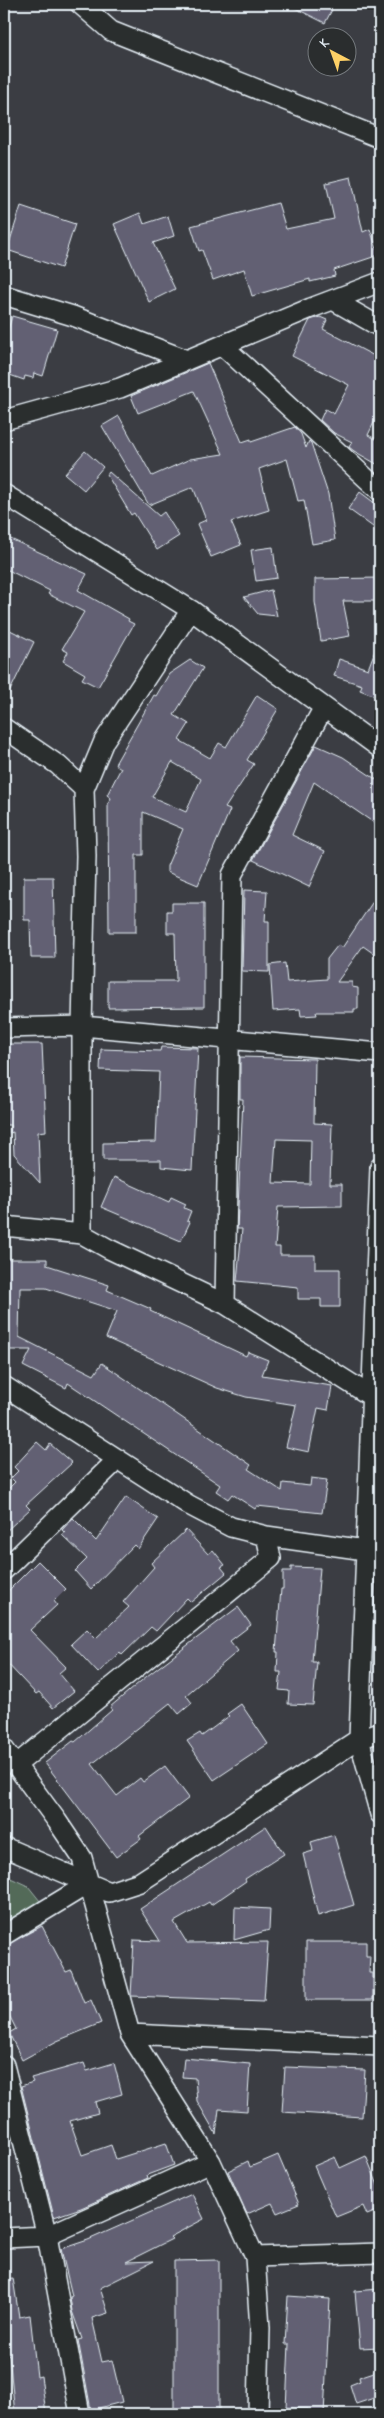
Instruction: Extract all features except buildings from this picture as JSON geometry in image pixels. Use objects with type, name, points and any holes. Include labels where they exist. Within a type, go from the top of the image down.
[{"type":"street","points":[[80,4],[110,31],[380,138]]},
{"type":"street","points":[[4,420],[120,388],[380,282]]},
{"type":"street","points":[[4,295],[73,316],[187,360]]},
{"type":"street","points":[[332,300],[380,328]]},
{"type":"street","points":[[222,346],[380,491]]},
{"type":"street","points":[[4,494],[191,610],[380,748]]},
{"type":"street","points":[[82,1234],[82,1026],[86,856],[84,789],[104,741],[191,610]]},
{"type":"street","points":[[225,1304],[232,875],[324,707]]},
{"type":"street","points":[[4,728],[58,765],[84,789]]},
{"type":"street","points":[[4,1028],[82,1026],[380,1053]]},
{"type":"street","points":[[380,1167],[375,1399],[365,1550],[358,1739],[380,1814]]},
{"type":"street","points":[[4,1226],[82,1234],[109,1249],[225,1304],[375,1399]]},
{"type":"street","points":[[4,1386],[189,1505],[231,1527],[266,1536],[365,1550]]},
{"type":"street","points":[[4,1570],[118,1459]]},
{"type":"street","points":[[16,1765],[271,1558],[266,1536]]},
{"type":"street","points":[[4,1847],[109,1892],[140,1882],[358,1739],[380,1732]]},
{"type":"street","points":[[4,1749],[82,1858],[130,2034],[211,2162],[255,2257],[260,2328],[258,2414]]},
{"type":"street","points":[[4,1935],[88,1884]]},
{"type":"street","points":[[130,2034],[380,2046]]},
{"type":"street","points":[[4,2065],[47,2236],[80,2414]]},
{"type":"street","points":[[4,2238],[47,2236],[211,2162]]},
{"type":"street","points":[[255,2257],[380,2253]]},
{"type":"green space","points":[[4,1875],[28,1886],[40,1901],[39,1908],[4,1925]]}]
